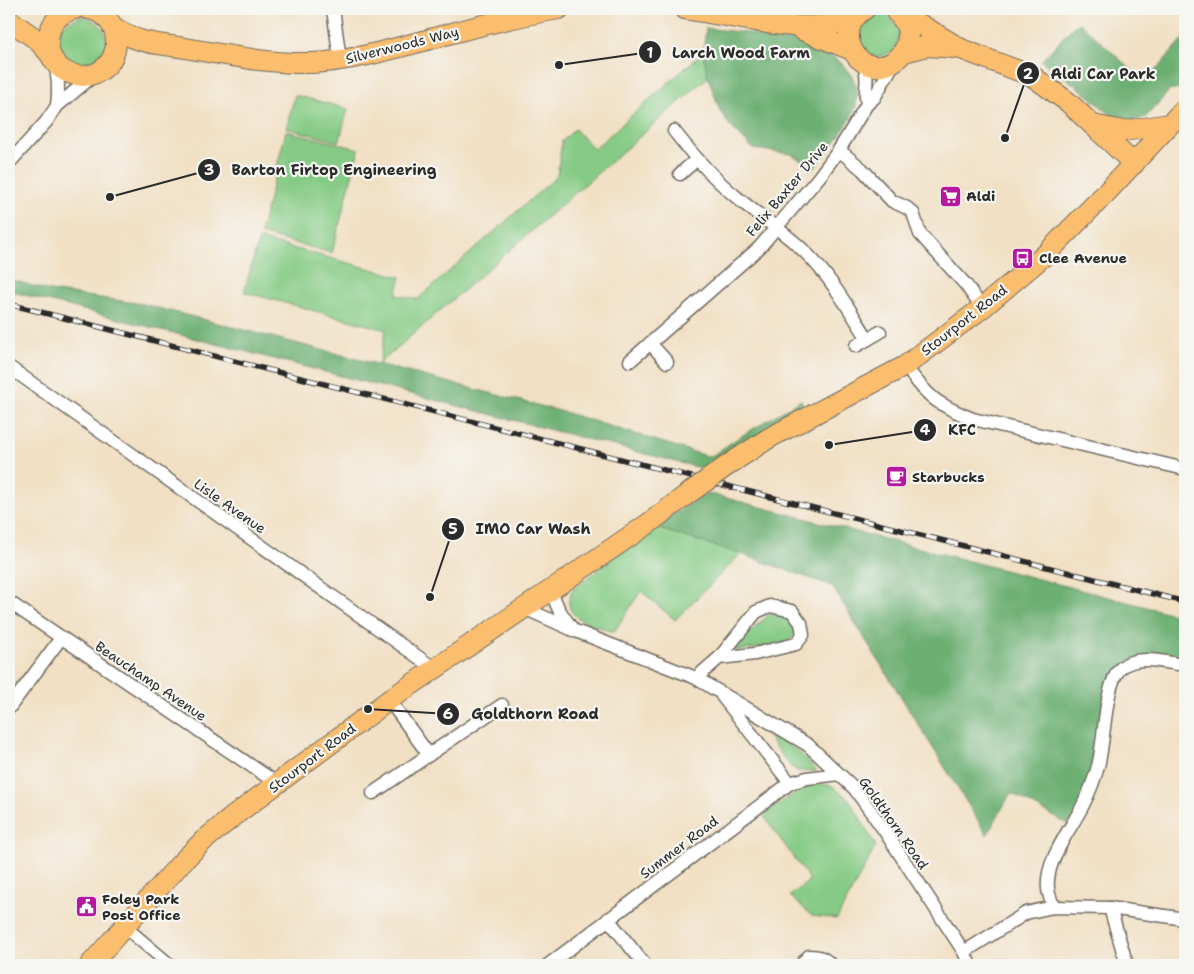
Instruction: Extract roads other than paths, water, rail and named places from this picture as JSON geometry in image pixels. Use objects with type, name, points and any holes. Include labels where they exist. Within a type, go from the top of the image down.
[{"type":"main road","name":"Silverwoods Way","points":[[88,9],[109,18],[130,37],[154,45],[190,48],[253,60],[312,63],[378,53],[547,10]]},
{"type":"main road","points":[[691,9],[798,27],[836,24],[862,11]]},
{"type":"main road","points":[[857,56],[849,34],[862,11]]},
{"type":"main road","points":[[894,11],[913,20],[961,49],[1032,76],[1054,91],[1134,164]]},
{"type":"main road","points":[[894,11],[908,30],[908,41],[900,56]]},
{"type":"main road","points":[[9,19],[45,20],[67,13]]},
{"type":"main road","points":[[52,57],[48,44],[52,25],[67,13]]},
{"type":"main road","points":[[9,19],[36,39],[60,68],[74,75],[89,75],[103,68],[112,59],[116,43],[109,18]]},
{"type":"main road","points":[[798,27],[857,56],[871,65],[881,66],[900,56],[927,46],[961,49]]},
{"type":"main road","name":"Silverwoods Way","points":[[103,68],[121,56],[154,45]]},
{"type":"main road","name":"Stourport Road","points":[[90,965],[156,890],[203,841],[389,700],[645,526],[769,438],[905,366],[982,308],[1046,254],[1134,164],[1185,108]]},
{"type":"main road","points":[[1091,125],[1124,132],[1170,124]]},
{"type":"street","points":[[333,9],[340,60]]},
{"type":"street","points":[[857,56],[866,70],[868,82],[865,97],[867,104]]},
{"type":"street","name":"Felix Baxter Drive","points":[[630,361],[759,248],[777,228],[839,150],[867,104],[874,98],[900,56]]},
{"type":"street","points":[[52,57],[58,74],[59,92],[57,106]]},
{"type":"street","points":[[9,163],[46,122],[57,106],[103,68]]},
{"type":"street","points":[[674,131],[696,160],[734,195],[777,228],[809,256],[834,287],[868,339]]},
{"type":"street","points":[[839,150],[862,169],[892,201],[913,213],[920,234],[966,285],[982,308]]},
{"type":"street","points":[[680,174],[696,160]]},
{"type":"street","points":[[856,346],[880,332]]},
{"type":"street","points":[[650,343],[667,362]]},
{"type":"street","points":[[905,366],[923,391],[934,400],[946,408],[973,419],[1185,469]]},
{"type":"street","name":"Lisle Avenue","points":[[9,367],[435,669]]},
{"type":"street","points":[[550,589],[559,610],[572,630]]},
{"type":"street","name":"Beauchamp Avenue","points":[[9,602],[278,784]]},
{"type":"street","points":[[696,678],[719,658],[756,612],[770,606],[792,611],[802,622],[803,635],[796,644],[755,654],[719,658]]},
{"type":"street","name":"Goldthorn Road","points":[[524,608],[572,630],[696,678],[808,745],[854,788],[884,830],[964,952],[970,965]]},
{"type":"street","points":[[9,708],[61,638]]},
{"type":"street","points":[[1053,907],[1048,889],[1048,875],[1053,860],[1084,804],[1098,766],[1111,685],[1116,672],[1123,666],[1140,660],[1185,665]]},
{"type":"street","name":"Goldthorn Road","points":[[717,690],[790,783]]},
{"type":"street","points":[[389,700],[429,755]]},
{"type":"street","points":[[373,794],[502,705]]},
{"type":"street","name":"Summer Road","points":[[548,965],[790,783],[807,778],[839,774]]},
{"type":"street","points":[[964,952],[1026,913],[1053,907],[1110,908],[1185,919]]},
{"type":"street","points":[[1110,908],[1127,965]]},
{"type":"street","points":[[608,919],[645,965]]},
{"type":"street","points":[[125,927],[170,965]]},
{"type":"street","points":[[801,965],[809,956],[818,956],[827,960],[831,965]]},
{"type":"railway","points":[[9,304],[1185,602]]},
{"type":"place","name":"Larch Wood Farm","points":[[559,65]]},
{"type":"place","name":"Aldi Car Park","points":[[1005,138]]},
{"type":"place","name":"Aldi","points":[[950,196]]},
{"type":"place","name":"Barton Firtop Engineering","points":[[110,197]]},
{"type":"place","name":"Clee Avenue","points":[[1023,258]]},
{"type":"place","name":"KFC","points":[[829,445]]},
{"type":"place","name":"Starbucks","points":[[896,477]]},
{"type":"place","name":"IMO Car Wash","points":[[430,597]]},
{"type":"place","name":"Goldthorn Road","points":[[368,709]]},
{"type":"place","name":"Foley Park Post Office","points":[[86,907]]}]
